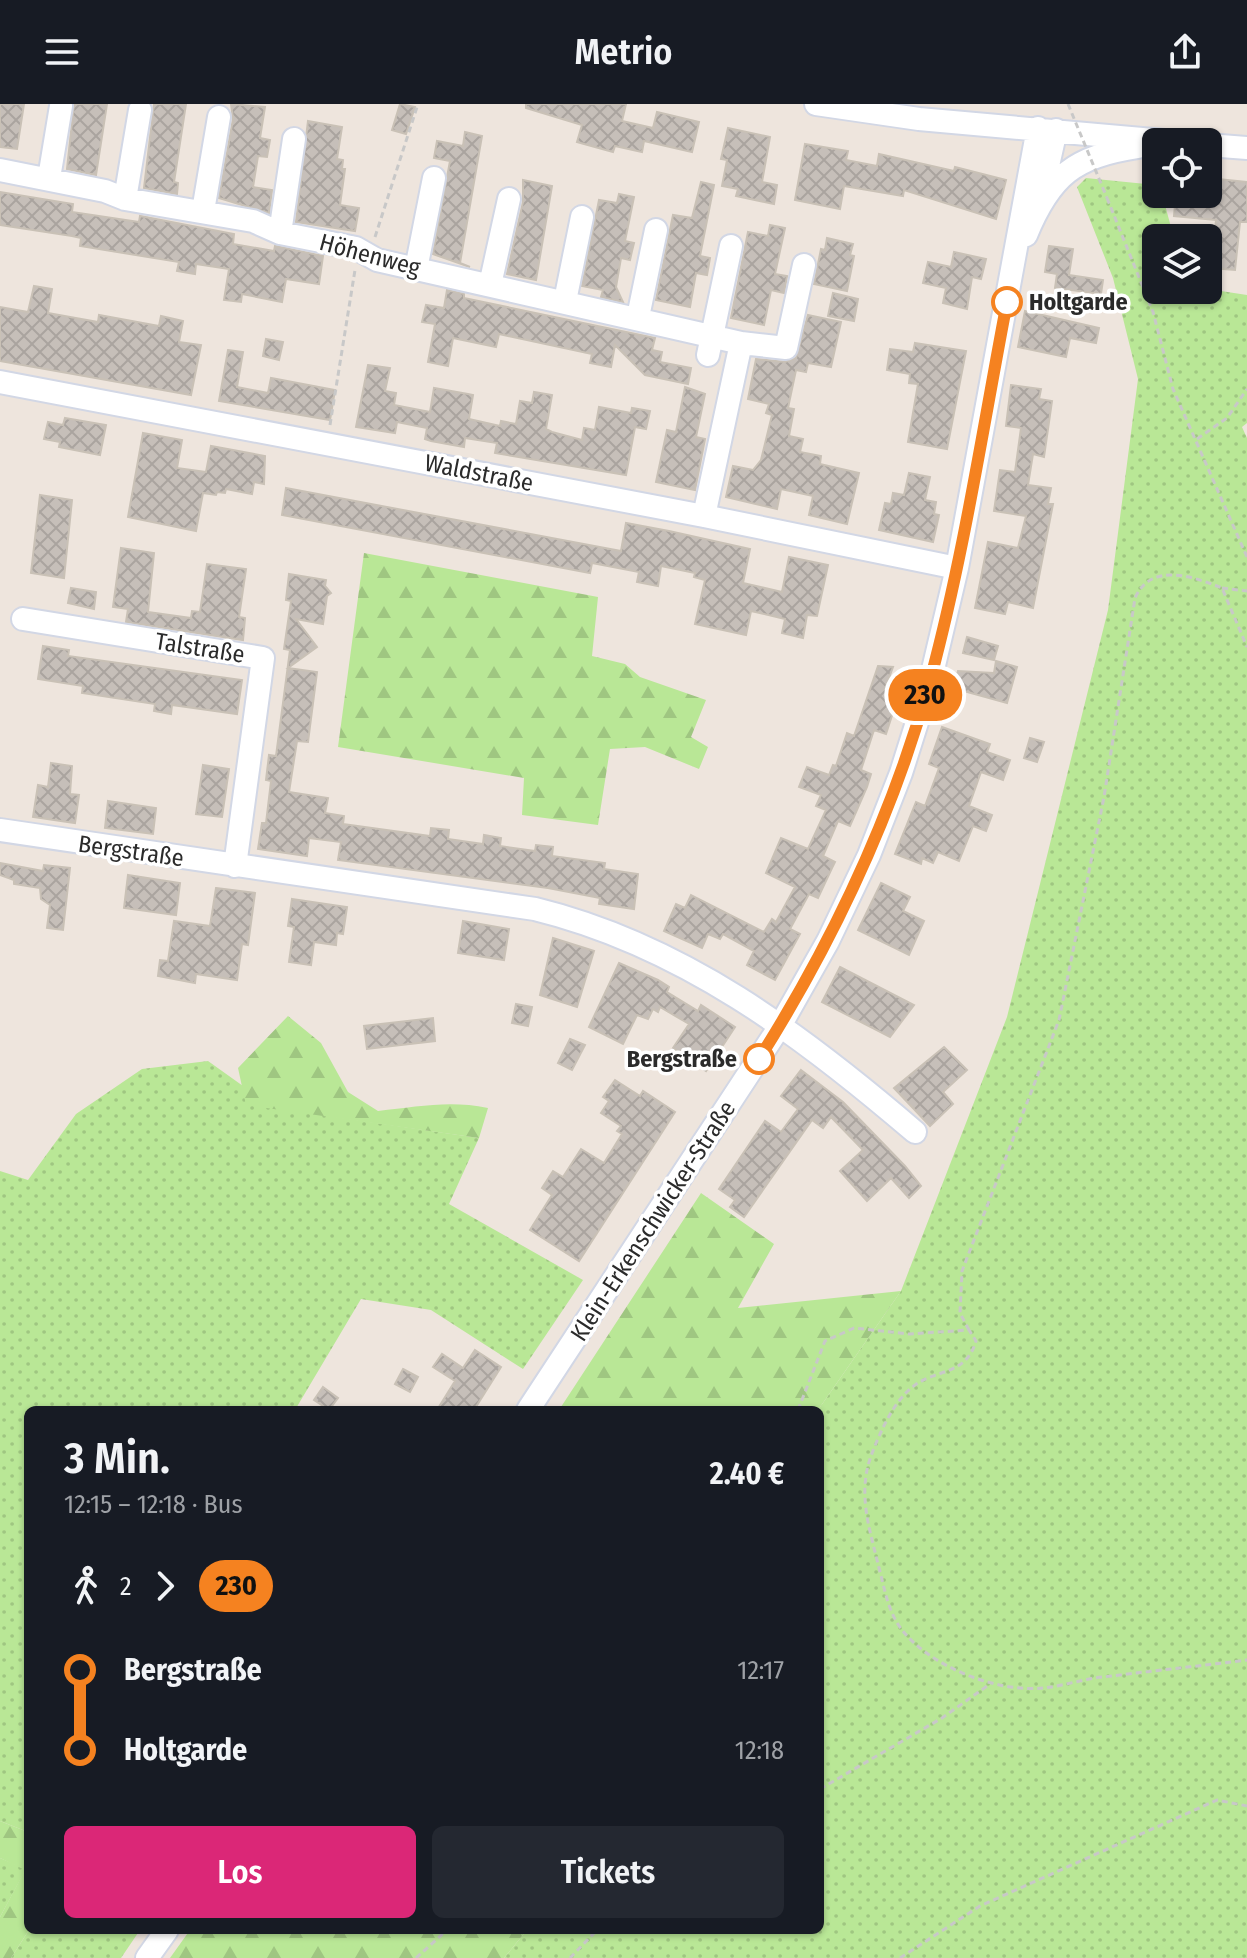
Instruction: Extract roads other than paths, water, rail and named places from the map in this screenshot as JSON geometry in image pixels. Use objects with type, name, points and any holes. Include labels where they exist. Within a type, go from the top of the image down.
[{"type":"street","points":[[816,104],[919,119],[1142,139]]},
{"type":"street","points":[[49,178],[61,106]]},
{"type":"street","points":[[125,199],[140,110]]},
{"type":"street","points":[[203,211],[219,117]]},
{"type":"street","name":"Klein-Erkenschwicker-Straße","points":[[1017,258],[1040,202],[1047,129]]},
{"type":"street","name":"Klein-Erkenschwicker-Straße","points":[[531,1406],[780,1026],[841,912],[901,773],[931,678],[957,568],[1017,258],[1022,204],[1047,129]]},
{"type":"street","points":[[280,233],[294,139]]},
{"type":"street","name":"Klein-Erkenschwicker-Straße","points":[[1040,202],[1077,163],[1102,153],[1142,146]]},
{"type":"street","points":[[1222,146],[1247,148]]},
{"type":"street","name":"Höhenweg","points":[[0,170],[49,178],[125,199],[253,221],[280,233],[356,248],[377,260],[638,317],[710,345],[741,343],[786,348],[804,265]]},
{"type":"street","points":[[416,269],[434,178]]},
{"type":"street","points":[[490,285],[509,199]]},
{"type":"street","points":[[565,301],[582,217]]},
{"type":"street","points":[[638,317],[656,230]]},
{"type":"street","points":[[710,345],[731,246]]},
{"type":"street","points":[[704,516],[741,343]]},
{"type":"street","name":"Waldstraße","points":[[0,382],[704,516],[957,568]]},
{"type":"street","name":"Talstraße","points":[[23,619],[263,658],[235,866]]},
{"type":"street","name":"Bergstraße","points":[[0,830],[535,909],[592,923],[694,970],[780,1026],[859,1084],[915,1132]]},
{"type":"street","points":[[147,1958],[164,1934]]},
{"type":"place","name":"Holtgarde","points":[[1007,302]]},
{"type":"place","name":"Bergstraße","points":[[759,1059]]}]
